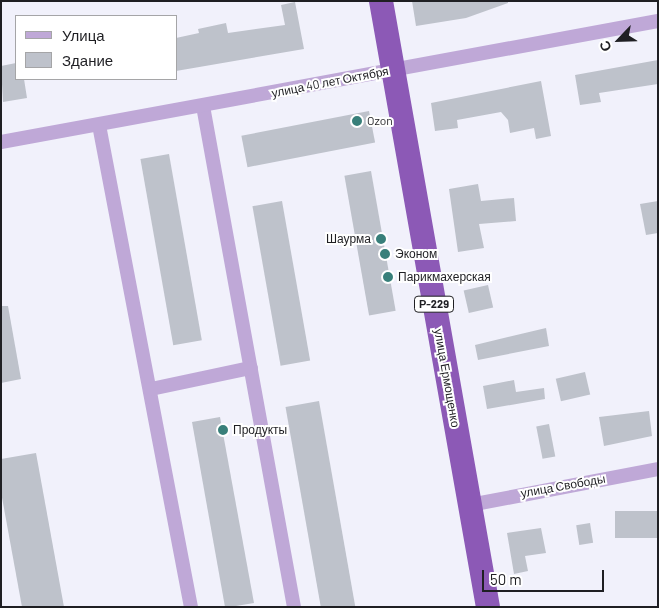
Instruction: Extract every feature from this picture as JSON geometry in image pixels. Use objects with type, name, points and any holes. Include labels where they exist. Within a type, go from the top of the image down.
[{"type":"highway","name":"улица Ермощенко","points":[[381,1],[488,607]]},
{"type":"street","name":"улица 40 лет Октября","points":[[1,142],[658,21]]},
{"type":"street","points":[[203,106],[294,607]]},
{"type":"street","points":[[99,124],[191,607]]},
{"type":"street","points":[[151,389],[251,368]]},
{"type":"street","name":"улица Свободы","points":[[470,505],[658,469]]},
{"type":"building","points":[[412,1],[508,1],[508,3],[466,18],[416,26]]},
{"type":"building","points":[[295,2],[304,49],[178,71],[178,38],[199,33],[198,29],[226,23],[228,33],[285,25],[281,5]]},
{"type":"building","points":[[658,60],[658,84],[599,93],[601,102],[580,105],[575,75]]},
{"type":"building","points":[[15,63],[15,80],[24,80],[27,98],[3,102],[1,66]]},
{"type":"building","points":[[541,81],[551,136],[536,139],[534,128],[510,133],[508,120],[501,112],[457,120],[458,128],[435,131],[431,103]]},
{"type":"building","points":[[369,111],[375,142],[247,167],[241,136]]},
{"type":"building","points":[[169,154],[202,340],[173,345],[140,159]]},
{"type":"building","points":[[371,171],[396,311],[369,316],[344,176]]},
{"type":"building","points":[[478,184],[481,201],[514,198],[516,221],[479,224],[484,248],[458,252],[449,189]]},
{"type":"building","points":[[282,201],[310,361],[281,366],[252,206]]},
{"type":"building","points":[[658,201],[658,233],[646,235],[640,204]]},
{"type":"building","points":[[488,285],[493,307],[469,313],[464,291]]},
{"type":"building","points":[[1,306],[8,306],[21,379],[1,383]]},
{"type":"building","points":[[546,328],[549,346],[478,360],[475,345]]},
{"type":"building","points":[[585,372],[590,394],[561,401],[556,379]]},
{"type":"building","points":[[514,380],[516,392],[544,388],[545,399],[487,409],[483,386]]},
{"type":"building","points":[[319,401],[355,607],[321,607],[286,407]]},
{"type":"building","points":[[649,411],[652,436],[604,446],[599,417]]},
{"type":"building","points":[[220,417],[254,603],[230,607],[225,607],[192,422]]},
{"type":"building","points":[[549,424],[555,456],[543,459],[536,426]]},
{"type":"building","points":[[36,453],[64,607],[22,607],[1,492],[1,459]]},
{"type":"building","points":[[615,511],[658,511],[658,538],[615,538]]},
{"type":"building","points":[[590,523],[593,543],[579,545],[576,525]]},
{"type":"building","points":[[541,528],[546,553],[525,556],[528,571],[514,574],[507,533]]},
{"type":"place","name":"Ozon","points":[[357,121]]},
{"type":"place","name":"Шаурма","points":[[381,239]]},
{"type":"place","name":"Эконом","points":[[385,254]]},
{"type":"place","name":"Парикмахерская","points":[[388,277]]},
{"type":"place","name":"Продукты","points":[[223,430]]}]
